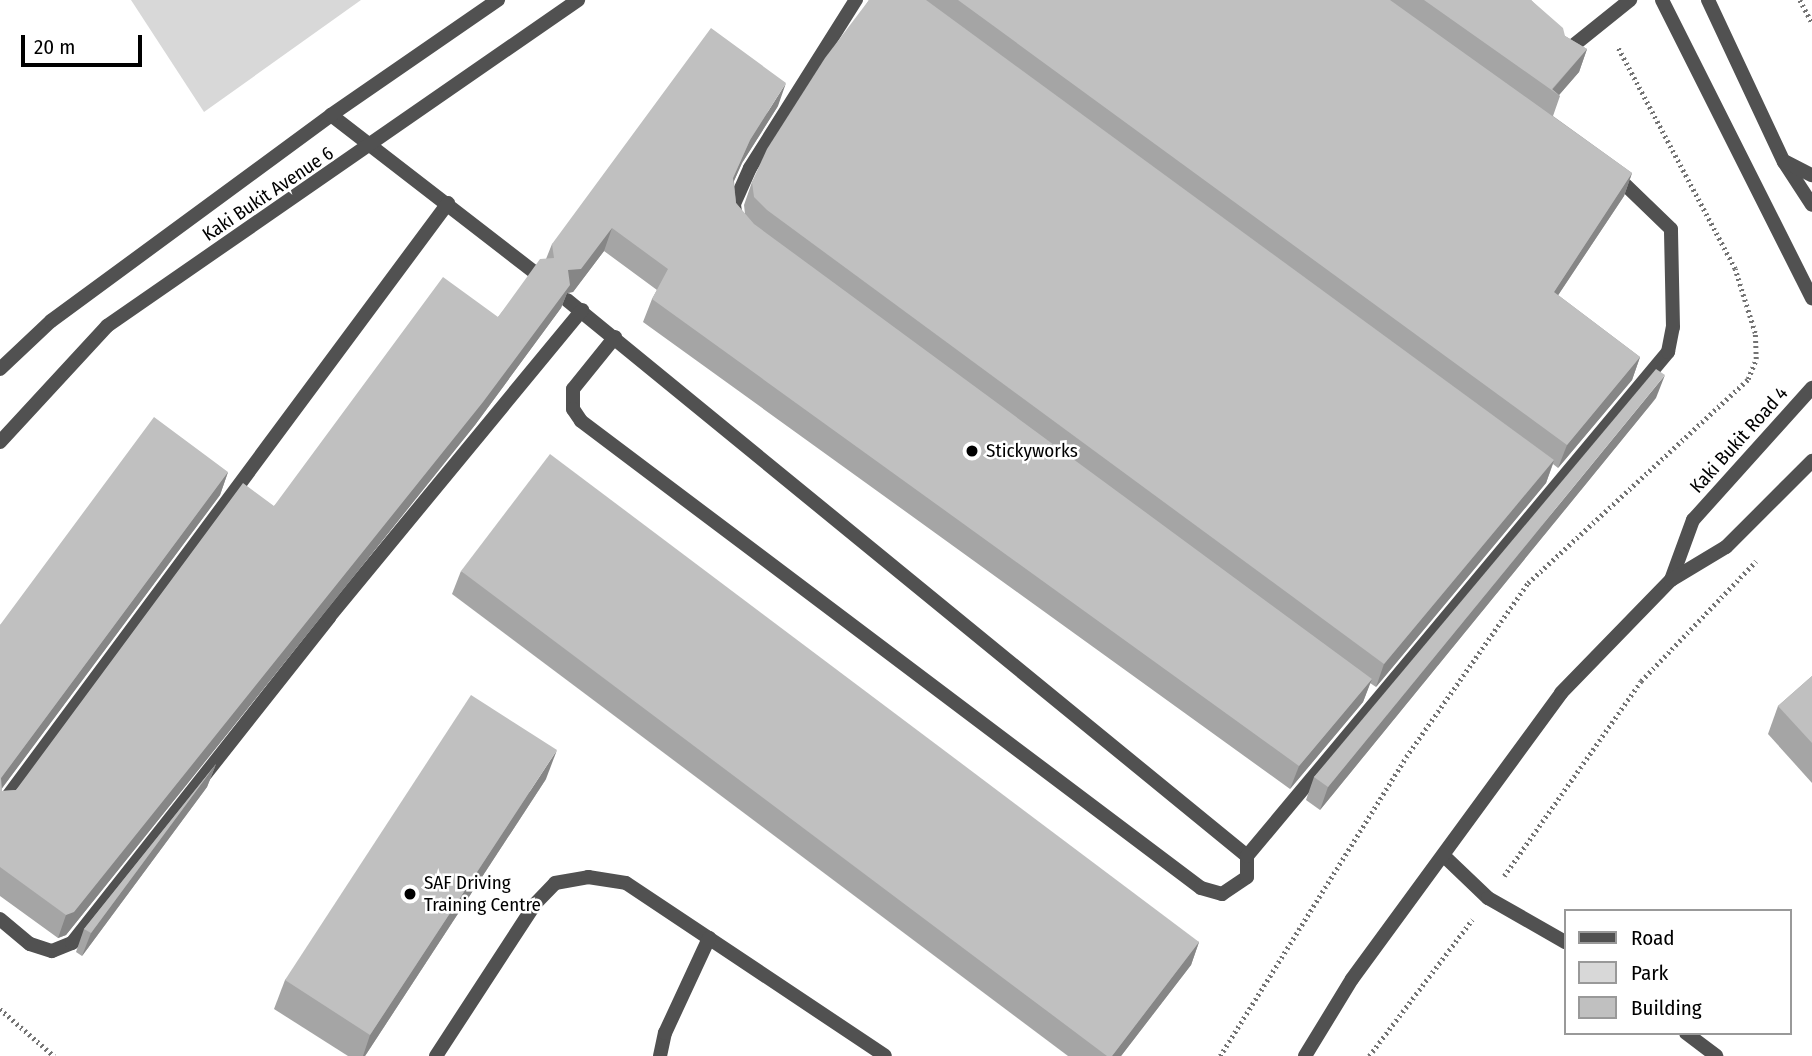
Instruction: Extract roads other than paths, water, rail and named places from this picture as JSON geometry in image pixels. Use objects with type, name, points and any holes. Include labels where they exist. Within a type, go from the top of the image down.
[{"type":"street","name":"Kaki Bukit Avenue 6","points":[[0,369],[51,321],[331,115],[498,0]]},
{"type":"street","name":"Kaki Bukit Avenue 6","points":[[0,442],[107,326],[375,145],[578,0]]},
{"type":"street","points":[[744,232],[737,224],[734,204],[750,168],[856,0]]},
{"type":"street","points":[[1564,53],[1630,0]]},
{"type":"street","points":[[1662,0],[1812,298]]},
{"type":"street","points":[[1708,0],[1784,162],[1812,205]]},
{"type":"street","points":[[331,115],[375,145],[538,275]]},
{"type":"street","points":[[615,337],[573,389],[573,409],[581,421],[1201,888],[1222,894],[1247,877],[1247,856],[1372,696],[1552,476],[1668,352],[1673,327],[1671,229],[1596,162]]},
{"type":"street","points":[[1784,162],[1812,175]]},
{"type":"street","points":[[0,807],[448,203]]},
{"type":"street","points":[[568,299],[1247,856]]},
{"type":"street","points":[[0,919],[30,944],[52,951],[72,943],[329,617],[582,310]]},
{"type":"street","name":"Kaki Bukit Road 4","points":[[1671,580],[1693,520],[1812,388]]},
{"type":"street","points":[[1305,1056],[1352,979],[1561,693],[1671,580],[1726,547],[1812,461]]},
{"type":"street","points":[[1444,856],[1488,898],[1563,941]]},
{"type":"street","points":[[436,1056],[535,904],[555,883],[588,877],[626,883],[885,1056]]},
{"type":"street","points":[[660,1056],[665,1033],[709,938]]},
{"type":"street","points":[[1689,1035],[1716,1056]]},
{"type":"place","name":"Stickyworks","points":[[972,451]]},
{"type":"place","name":"SAF Driving Training Centre","points":[[410,894]]}]
